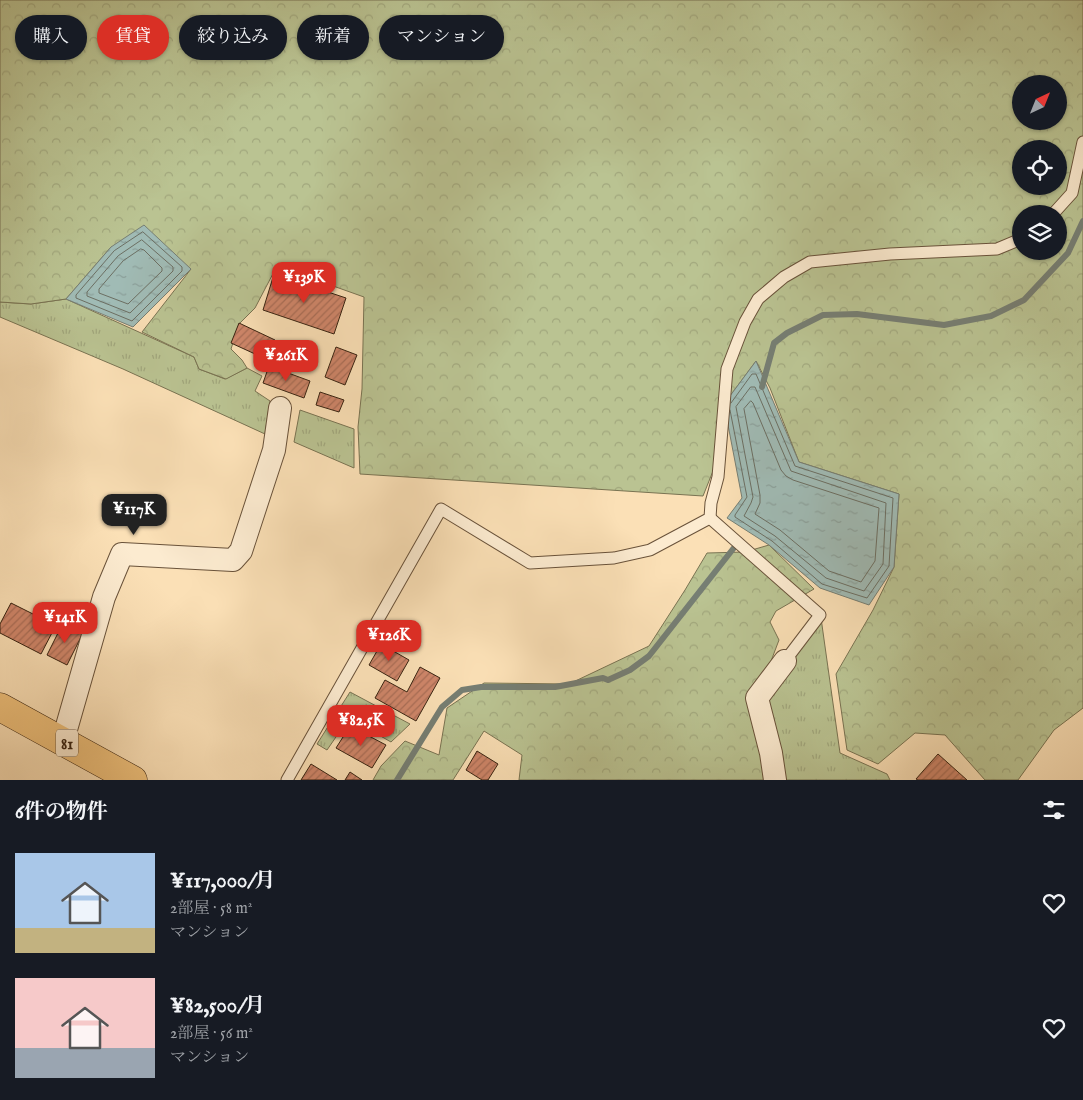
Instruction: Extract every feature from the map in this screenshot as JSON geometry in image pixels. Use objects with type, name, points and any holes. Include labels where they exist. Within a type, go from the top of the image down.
[{"type":"main road","name":"81","points":[[0,707],[133,780]]},
{"type":"street","points":[[62,740],[104,598],[122,554],[233,560],[242,551],[274,450],[280,408]]},
{"type":"street","points":[[775,780],[771,753],[757,698],[785,661]]},
{"type":"lane","points":[[1061,205],[1072,193],[1083,142]]},
{"type":"lane","points":[[710,518],[711,504],[718,477],[727,369],[745,322],[758,298],[784,276],[810,262],[890,254],[997,249],[1012,243]]},
{"type":"lane","points":[[287,780],[441,508],[530,563],[614,558],[650,550],[710,518]]},
{"type":"lane","points":[[710,518],[820,615],[785,661]]},
{"type":"green space","points":[[0,0],[1083,0],[1083,708],[1054,730],[1018,780],[985,780],[945,735],[915,733],[878,764],[847,750],[836,674],[873,610],[894,567],[899,494],[799,462],[770,388],[756,361],[724,404],[713,471],[703,496],[360,474],[358,427],[362,389],[364,297],[277,266],[255,308],[239,324],[231,349],[247,368],[226,379],[199,369],[194,357],[142,332],[191,269],[111,247],[66,299],[31,304],[0,302]]},
{"type":"green space","points":[[66,299],[194,357],[199,369],[225,379],[247,368],[262,376],[255,391],[270,401],[265,434],[123,369],[0,317],[0,302],[31,304]]},
{"type":"green space","points":[[300,410],[354,429],[354,468],[294,442]]},
{"type":"green space","points":[[769,545],[814,589],[776,611],[770,622],[779,640],[757,698],[781,780],[519,780],[522,755],[484,731],[453,780],[373,780],[381,766],[405,741],[439,755],[447,708],[484,683],[569,684],[649,646],[707,553],[745,552]]},
{"type":"green space","points":[[821,618],[840,753],[887,774],[890,780],[773,780],[757,698]]},
{"type":"green space","points":[[350,692],[410,724],[391,742],[349,718],[327,750],[317,744]]},
{"type":"water","points":[[144,225],[191,269],[133,327],[66,299],[111,247]]},
{"type":"water","points":[[756,361],[799,462],[899,494],[894,567],[869,605],[820,588],[769,545],[727,518],[742,498],[724,404]]},
{"type":"building","points":[[274,274],[346,298],[334,334],[263,310]]},
{"type":"building","points":[[239,323],[275,340],[266,359],[231,343]]},
{"type":"building","points":[[336,347],[357,355],[345,385],[325,377]]},
{"type":"building","points":[[269,366],[310,381],[304,398],[263,383]]},
{"type":"building","points":[[320,392],[344,400],[339,412],[316,405]]},
{"type":"building","points":[[11,603],[33,614],[36,608],[49,615],[46,622],[55,627],[41,654],[0,633],[0,624]]},
{"type":"building","points":[[63,623],[83,633],[67,665],[47,655]]},
{"type":"building","points":[[381,644],[409,660],[397,681],[369,665]]},
{"type":"building","points":[[420,667],[440,678],[416,721],[375,698],[385,680],[407,692]]},
{"type":"building","points":[[350,726],[386,745],[372,768],[336,748]]},
{"type":"building","points":[[477,751],[498,764],[488,780],[482,780],[466,770]]},
{"type":"building","points":[[938,754],[967,780],[916,779]]},
{"type":"building","points":[[311,764],[337,780],[301,780]]},
{"type":"building","points":[[350,772],[362,780],[345,780]]},
{"type":"waterway","points":[[762,387],[774,343],[787,333],[823,315],[857,314],[944,325],[991,316],[1024,300],[1068,253],[1083,221]]},
{"type":"waterway","points":[[397,780],[442,707],[462,690],[481,687],[555,687],[603,678],[608,680],[630,670],[649,656],[733,549]]}]
